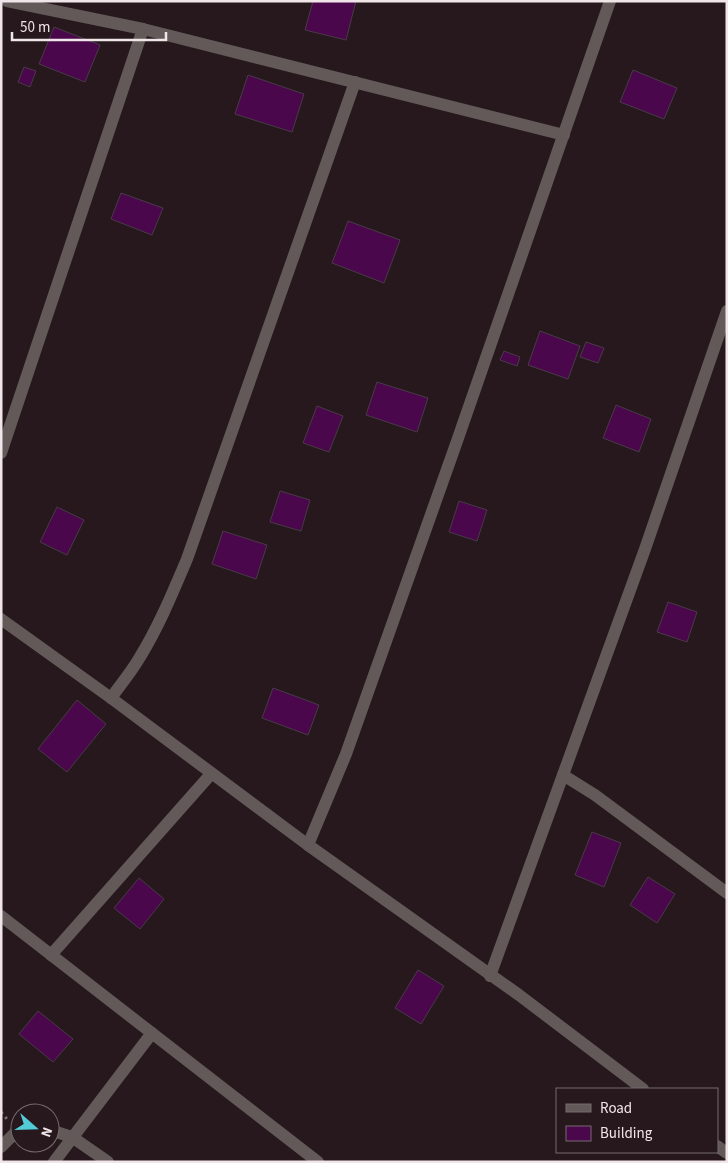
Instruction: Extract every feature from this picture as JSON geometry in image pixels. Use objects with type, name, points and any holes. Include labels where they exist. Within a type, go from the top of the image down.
[{"type":"street","points":[[7,1],[143,29],[564,135]]},
{"type":"street","points":[[308,845],[346,754],[610,1]]},
{"type":"street","points":[[1,453],[143,29]]},
{"type":"street","points":[[111,698],[151,638],[187,559],[355,82]]},
{"type":"street","points":[[490,976],[645,549],[727,311]]},
{"type":"street","points":[[1,619],[111,698],[308,845],[518,995],[642,1088]]},
{"type":"street","points":[[51,955],[211,774]]},
{"type":"street","points":[[563,775],[596,795],[727,893]]},
{"type":"street","points":[[1,916],[318,1162]]},
{"type":"street","points":[[54,1162],[152,1033]]},
{"type":"street","points":[[60,1134],[72,1138],[108,1162]]},
{"type":"street","points":[[1,1148],[10,1138]]},
{"type":"building","points":[[313,1],[356,1],[346,40],[305,30]]},
{"type":"building","points":[[54,27],[100,45],[85,82],[39,64]]},
{"type":"building","points":[[24,67],[36,71],[30,87],[18,82]]},
{"type":"building","points":[[633,70],[677,88],[664,119],[620,102]]},
{"type":"building","points":[[248,75],[304,94],[292,132],[235,114]]},
{"type":"building","points":[[121,193],[163,208],[152,235],[111,219]]},
{"type":"building","points":[[348,221],[400,240],[384,283],[332,263]]},
{"type":"building","points":[[540,331],[580,346],[568,379],[528,365]]},
{"type":"building","points":[[586,342],[604,348],[598,363],[580,357]]},
{"type":"building","points":[[504,351],[520,357],[517,366],[500,360]]},
{"type":"building","points":[[377,382],[428,398],[417,432],[366,415]]},
{"type":"building","points":[[616,405],[651,419],[639,452],[603,438]]},
{"type":"building","points":[[317,406],[343,416],[329,452],[303,443]]},
{"type":"building","points":[[280,491],[310,500],[301,531],[270,522]]},
{"type":"building","points":[[459,501],[487,510],[477,541],[449,532]]},
{"type":"building","points":[[57,507],[84,520],[67,555],[40,542]]},
{"type":"building","points":[[223,531],[267,545],[256,579],[212,564]]},
{"type":"building","points":[[668,602],[697,612],[687,642],[657,632]]},
{"type":"building","points":[[273,688],[319,705],[308,735],[262,718]]},
{"type":"building","points":[[77,700],[106,724],[67,772],[38,749]]},
{"type":"building","points":[[592,832],[621,843],[604,887],[575,875]]},
{"type":"building","points":[[648,877],[675,894],[657,923],[630,905]]},
{"type":"building","points":[[139,878],[164,899],[140,929],[114,908]]},
{"type":"building","points":[[418,970],[444,986],[421,1024],[395,1008]]},
{"type":"building","points":[[38,1011],[73,1039],[53,1062],[19,1034]]}]
